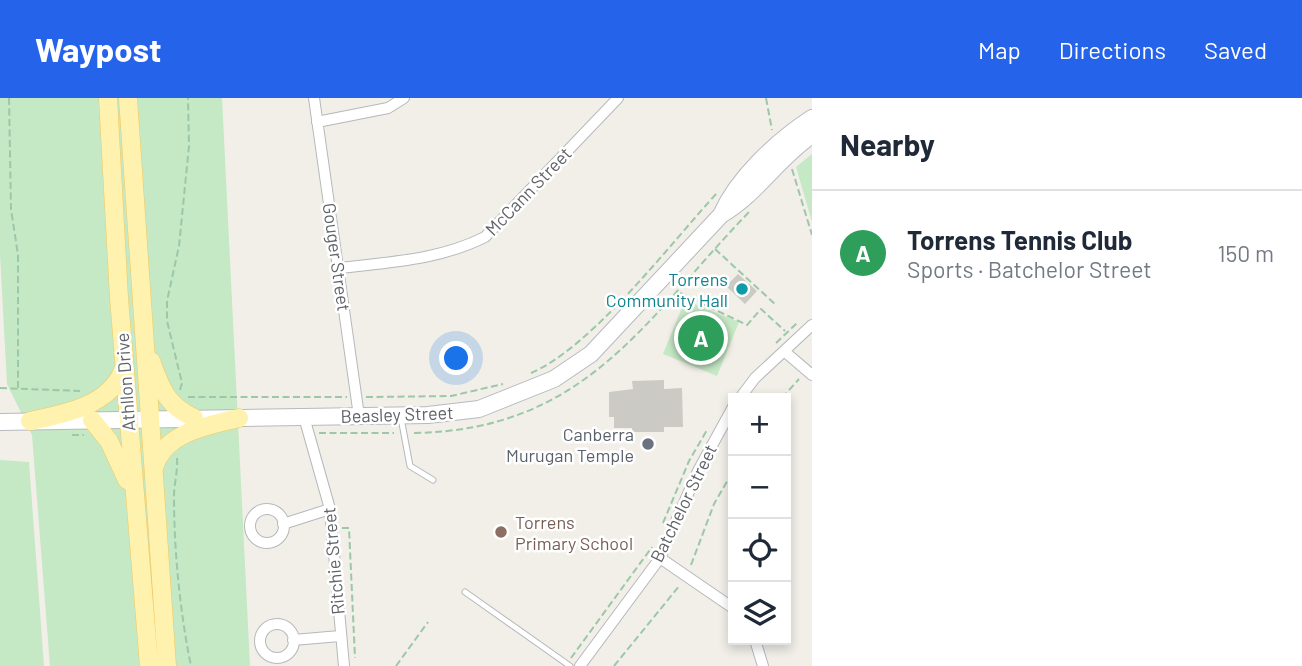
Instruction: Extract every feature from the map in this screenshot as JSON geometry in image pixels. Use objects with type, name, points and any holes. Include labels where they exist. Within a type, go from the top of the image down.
[{"type":"main road","name":"Athllon Drive","points":[[108,98],[124,367],[149,666]]},
{"type":"main road","name":"Athllon Drive","points":[[128,98],[167,666]]},
{"type":"main road","name":"Beasley Street","points":[[721,215],[729,197],[748,176],[793,130],[812,118]]},
{"type":"main road","name":"Beasley Street","points":[[0,422],[239,418],[311,427],[359,416],[479,409],[554,379],[591,354],[721,215],[738,205],[772,169],[812,135]]},
{"type":"main road","points":[[143,341],[162,393],[177,410],[194,418]]},
{"type":"main road","points":[[30,421],[70,411],[106,395],[119,381],[124,367]]},
{"type":"main road","points":[[153,469],[157,457],[183,435],[239,418]]},
{"type":"main road","points":[[92,419],[124,467],[135,507]]},
{"type":"street","name":"Gouger Street","points":[[314,98],[359,416]]},
{"type":"street","points":[[317,122],[388,108],[404,98]]},
{"type":"street","name":"McCann Street","points":[[340,268],[434,257],[460,250],[485,237],[618,98]]},
{"type":"street","points":[[744,393],[755,378],[812,325]]},
{"type":"street","points":[[784,351],[809,372]]},
{"type":"street","name":"Batchelor Street","points":[[580,666],[660,558],[698,471],[728,416]]},
{"type":"street","name":"Ritchie Street","points":[[311,427],[330,509],[344,666]]},
{"type":"street","points":[[283,524],[330,509]]},
{"type":"street","points":[[660,558],[728,605]]},
{"type":"street","points":[[293,639],[340,636]]},
{"type":"street","points":[[757,645],[763,666]]},
{"type":"lane","points":[[401,415],[410,466],[433,480]]},
{"type":"lane","points":[[465,592],[570,666]]},
{"type":"path","points":[[9,98],[11,209],[18,254],[18,388]]},
{"type":"path","points":[[176,396],[182,383],[167,321],[166,301],[179,246],[189,146],[188,98]]},
{"type":"path","points":[[766,98],[772,132]]},
{"type":"path","points":[[792,168],[812,235]]},
{"type":"path","points":[[531,373],[572,348],[598,323],[725,184]]},
{"type":"path","points":[[805,212],[812,209]]},
{"type":"path","points":[[715,248],[776,305]]},
{"type":"path","points":[[679,293],[747,325],[761,309],[794,340]]},
{"type":"path","points":[[787,393],[809,372]]},
{"type":"path","points":[[187,397],[451,396],[508,383]]},
{"type":"path","points":[[0,388],[81,391]]},
{"type":"path","points":[[61,435],[86,435],[101,445],[109,441]]},
{"type":"path","points":[[174,449],[178,459],[174,494],[176,524],[186,639],[191,666]]},
{"type":"path","points":[[396,666],[428,622]]},
{"type":"green space","points":[[0,98],[222,98],[250,666],[50,666],[32,435],[7,384],[0,254]]},
{"type":"green space","points":[[812,154],[812,222],[796,167]]},
{"type":"green space","points":[[685,300],[739,322],[717,376],[663,354]]},
{"type":"green space","points":[[0,460],[29,462],[44,666],[0,666]]},
{"type":"building","name":"Torrens Community Hall","points":[[738,274],[757,291],[745,304],[726,286]]},
{"type":"building","points":[[664,380],[664,389],[682,388],[683,427],[664,427],[664,432],[632,432],[632,428],[614,428],[614,417],[609,417],[609,392],[633,389],[632,381]]},
{"type":"place","name":"Torrens Community Hall","points":[[742,289]]},
{"type":"place","name":"Torrens Tennis Club","points":[[701,338]]},
{"type":"place","name":"Canberra Murugan Temple","points":[[648,444]]},
{"type":"place","name":"Torrens Primary School","points":[[501,532]]}]
